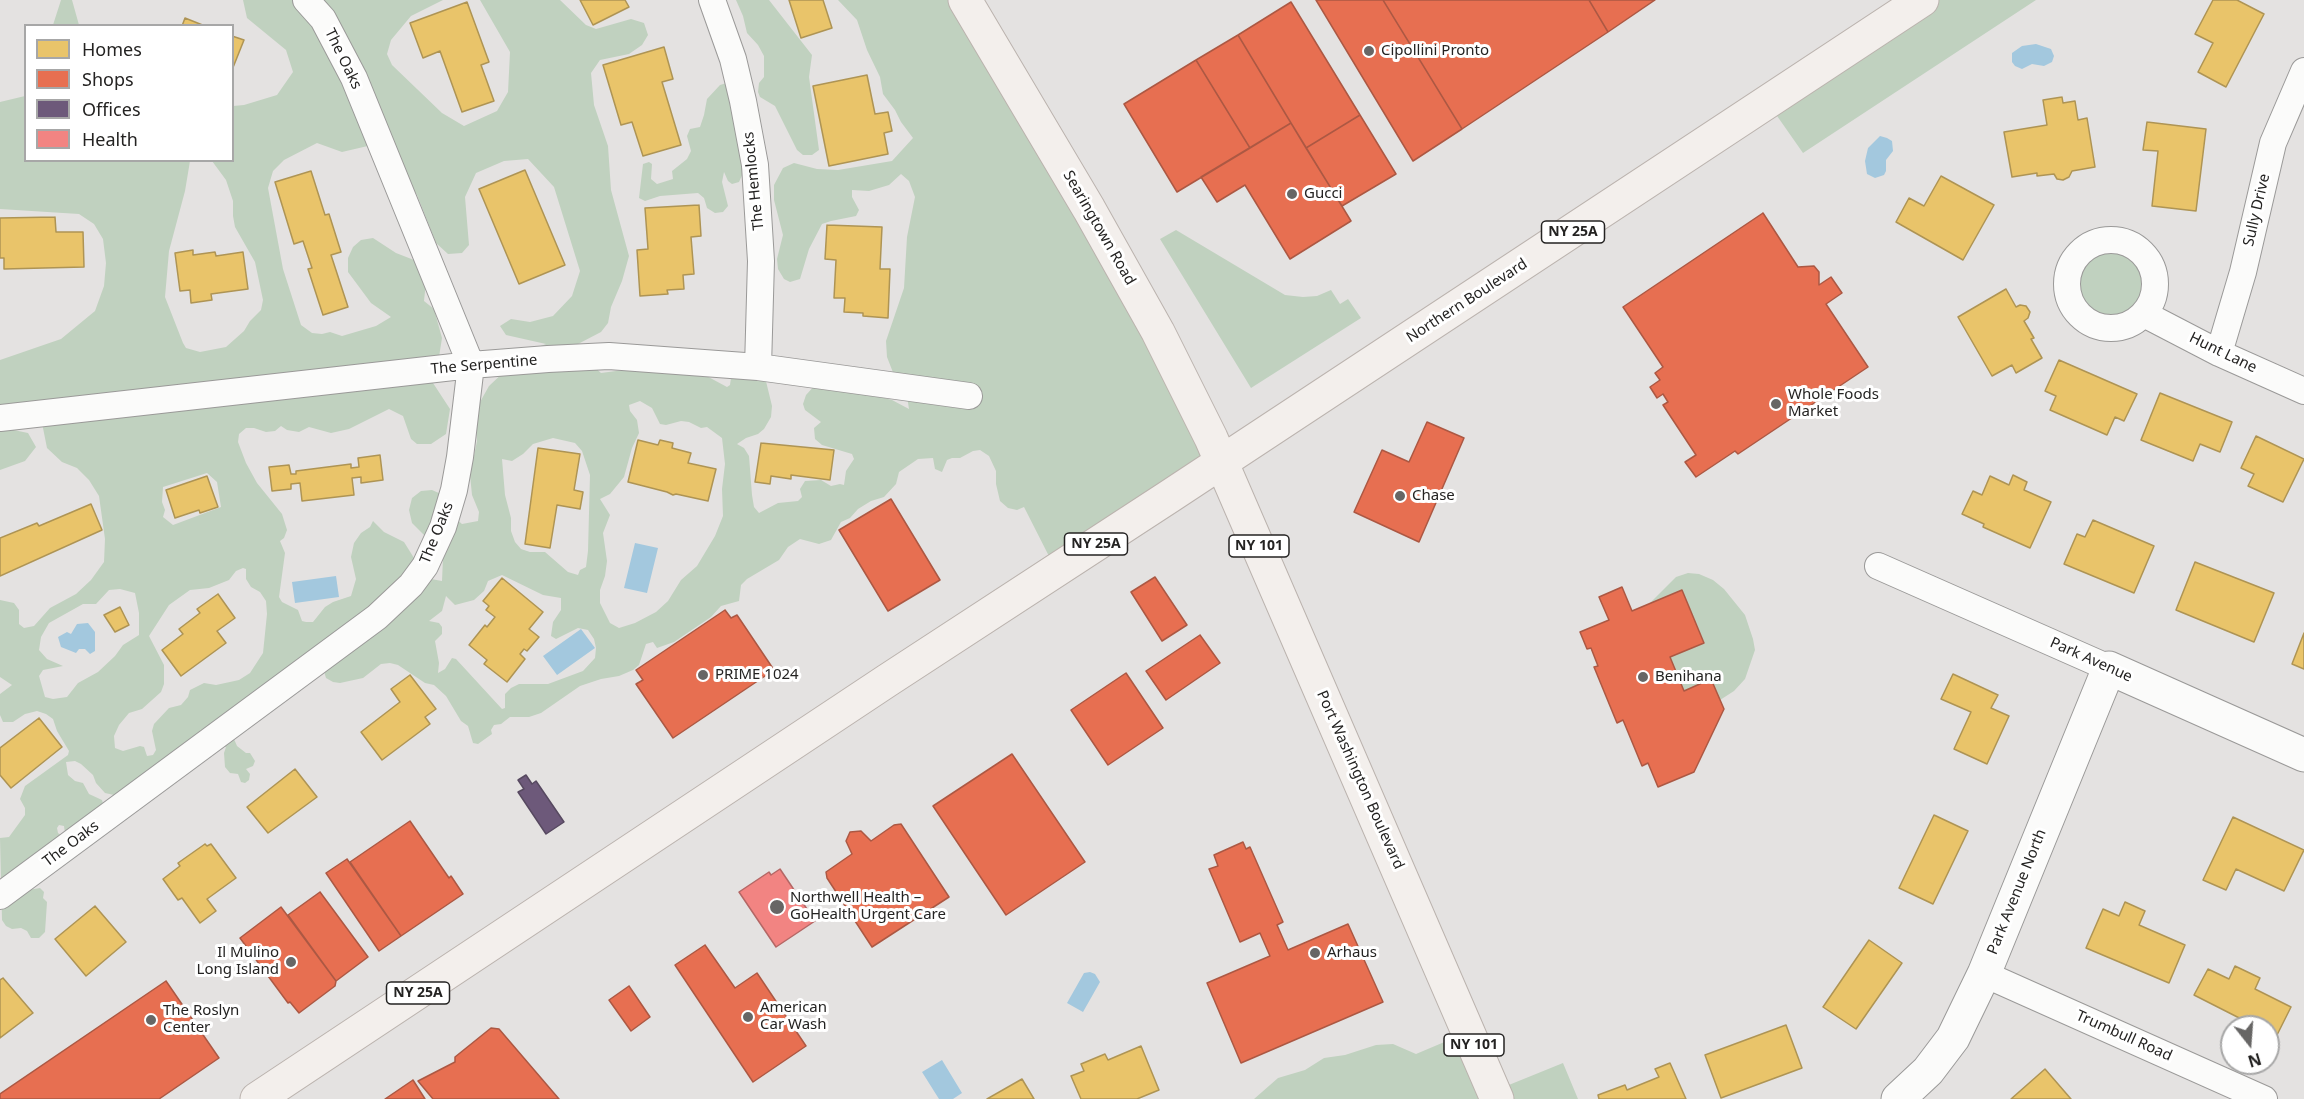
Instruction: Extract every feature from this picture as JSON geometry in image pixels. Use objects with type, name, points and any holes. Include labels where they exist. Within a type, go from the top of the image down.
[{"type":"main road","name":"Searingtown Road","points":[[965,0],[1089,209],[1158,332],[1222,462]]},
{"type":"main road","name":"Northern Boulevard","points":[[1222,462],[1922,0]]},
{"type":"main road","name":"NY 25A","points":[[257,1099],[897,674],[1222,462]]},
{"type":"main road","name":"Port Washington Boulevard","points":[[1222,462],[1497,1099]]},
{"type":"street","name":"The Oaks","points":[[0,896],[377,617],[411,585],[425,566],[443,527],[454,490],[460,457],[471,366],[354,78],[323,19],[306,0]]},
{"type":"street","name":"The Hemlocks","points":[[712,0],[733,59],[755,165],[761,261],[758,367]]},
{"type":"street","name":"Sully Drive","points":[[2219,353],[2243,272],[2273,143],[2304,71]]},
{"type":"street","name":"Hunt Lane","points":[[2144,314],[2219,353],[2304,391]]},
{"type":"street","name":"The Serpentine","points":[[0,418],[471,366],[609,356],[758,367],[969,396]]},
{"type":"street","name":"Park Avenue","points":[[1878,566],[2304,755]]},
{"type":"street","name":"Park Avenue North","points":[[1898,1099],[1928,1071],[1953,1038],[1984,974],[2109,669]]},
{"type":"street","name":"Trumbull Road","points":[[1984,974],[2264,1099]]},
{"type":"green space","points":[[61,0],[72,0],[79,24],[53,24]]},
{"type":"green space","points":[[243,0],[443,0],[411,16],[391,40],[387,54],[392,65],[442,113],[464,126],[497,111],[508,92],[510,52],[480,0],[560,0],[586,25],[596,29],[631,19],[644,23],[648,35],[642,45],[629,54],[600,60],[591,73],[594,105],[608,146],[611,190],[629,256],[611,307],[608,323],[601,332],[578,344],[561,347],[578,352],[601,373],[631,369],[701,373],[727,387],[730,385],[732,371],[764,373],[772,406],[771,417],[758,434],[737,444],[744,448],[749,456],[754,507],[759,513],[778,503],[798,501],[802,497],[800,489],[805,481],[821,480],[831,486],[844,485],[846,471],[854,459],[852,454],[822,445],[815,439],[814,428],[821,422],[805,410],[803,404],[806,395],[816,384],[866,393],[892,400],[909,409],[907,396],[894,375],[887,357],[886,341],[904,288],[907,237],[915,197],[909,181],[901,174],[889,185],[869,191],[852,190],[852,197],[859,210],[856,216],[822,224],[809,249],[800,279],[790,282],[784,279],[778,269],[777,259],[783,235],[774,200],[774,185],[783,168],[794,163],[817,169],[838,170],[892,161],[913,138],[883,94],[880,77],[867,50],[857,20],[838,0],[966,0],[1223,462],[1056,570],[1024,507],[1017,510],[1008,508],[1000,501],[996,471],[989,456],[980,450],[960,458],[952,458],[947,460],[942,472],[935,469],[933,458],[918,459],[899,472],[896,484],[884,497],[871,501],[858,509],[850,518],[841,522],[831,540],[819,544],[800,539],[788,547],[779,560],[741,585],[739,601],[721,606],[711,617],[674,642],[657,648],[653,642],[646,644],[639,665],[633,670],[580,686],[541,713],[529,717],[510,717],[501,724],[494,725],[491,730],[492,734],[478,744],[473,743],[468,726],[461,721],[446,696],[434,685],[425,683],[398,665],[381,664],[363,678],[340,683],[326,678],[323,668],[307,654],[300,657],[284,674],[278,674],[268,681],[266,688],[236,734],[234,739],[237,746],[246,753],[250,753],[255,761],[253,766],[246,769],[250,774],[249,780],[245,783],[241,782],[238,774],[230,773],[225,767],[226,747],[217,747],[202,734],[201,729],[198,738],[161,761],[122,794],[105,793],[96,783],[93,775],[81,764],[75,761],[66,762],[68,775],[75,781],[83,783],[89,794],[102,800],[104,807],[65,833],[64,826],[59,825],[57,828],[58,833],[62,836],[28,890],[40,888],[47,902],[45,932],[39,938],[31,938],[27,931],[21,928],[12,929],[2,920],[0,838],[9,837],[25,815],[25,808],[20,799],[25,786],[68,755],[69,751],[53,719],[46,714],[37,711],[25,714],[13,722],[3,722],[0,715],[0,694],[12,685],[0,677],[0,600],[14,603],[19,610],[19,624],[24,628],[34,626],[50,608],[76,594],[91,580],[104,562],[105,539],[99,496],[89,480],[77,468],[62,462],[47,448],[42,423],[4,428],[28,433],[36,447],[25,461],[0,470],[0,360],[61,339],[95,311],[104,286],[106,263],[103,239],[94,224],[79,214],[0,209],[0,102],[24,96],[24,162],[190,162],[185,191],[169,251],[165,297],[186,348],[200,352],[226,347],[244,331],[261,310],[263,300],[255,262],[235,227],[233,201],[226,180],[213,162],[234,162],[234,106],[277,95],[293,72],[286,50],[247,18]],"holes":[[[378,136],[417,195],[436,243],[448,254],[462,253],[469,245],[465,197],[476,173],[504,161],[528,159],[554,187],[580,271],[572,296],[553,316],[530,322],[511,319],[500,326],[506,335],[546,344],[525,352],[489,386],[475,411],[477,441],[470,475],[472,495],[479,512],[478,521],[462,524],[454,517],[441,494],[432,490],[421,491],[412,498],[409,510],[412,523],[439,550],[443,558],[442,581],[431,579],[415,567],[414,558],[404,542],[384,532],[373,521],[354,543],[351,557],[356,579],[351,596],[333,602],[325,607],[313,622],[306,622],[302,621],[298,610],[282,602],[279,597],[285,553],[280,541],[287,530],[282,514],[257,483],[246,463],[238,442],[239,434],[246,428],[266,432],[275,431],[281,426],[287,430],[299,432],[309,427],[331,433],[349,429],[389,409],[403,416],[411,439],[417,444],[431,444],[446,434],[450,409],[433,383],[419,371],[439,357],[442,338],[434,309],[424,301],[426,282],[421,267],[414,260],[396,253],[373,238],[361,240],[353,247],[348,258],[348,272],[371,303],[391,317],[376,326],[342,336],[330,332],[312,333],[301,325],[283,269],[268,188],[273,171],[284,160],[317,143],[342,152],[372,145]],[[640,401],[652,408],[660,424],[689,422],[701,428],[707,427],[722,438],[725,464],[722,489],[723,516],[715,536],[697,566],[681,580],[668,601],[656,612],[619,628],[610,623],[600,603],[600,590],[607,561],[603,533],[610,515],[600,499],[610,494],[624,477],[639,433],[637,420],[630,411],[629,405]],[[553,438],[575,443],[582,451],[590,475],[588,551],[586,567],[580,570],[578,575],[568,572],[545,552],[530,552],[521,549],[515,542],[511,531],[502,459],[512,461],[533,444]],[[207,473],[217,482],[221,507],[173,525],[163,517],[165,510],[162,502],[163,487]],[[246,569],[246,579],[266,601],[263,653],[250,673],[239,680],[216,685],[204,683],[190,690],[188,697],[181,705],[169,708],[154,724],[152,731],[156,750],[153,755],[147,756],[144,747],[140,746],[123,751],[115,748],[114,736],[119,725],[129,713],[142,709],[161,692],[164,684],[164,665],[149,636],[169,605],[190,590],[209,588],[229,580],[236,571]],[[502,575],[543,595],[561,598],[561,610],[553,622],[551,636],[556,639],[578,628],[588,630],[594,639],[595,658],[583,671],[548,684],[519,684],[511,688],[505,694],[505,708],[502,709],[456,659],[452,658],[445,669],[438,673],[439,663],[435,641],[442,634],[442,627],[439,623],[429,621],[442,611],[446,596],[455,605],[474,600],[484,591],[488,581]],[[120,589],[135,593],[139,613],[139,635],[123,645],[98,672],[78,683],[67,697],[53,699],[45,697],[39,676],[43,670],[63,666],[47,659],[39,650],[41,637],[49,623],[83,604],[96,604],[109,590]]]},
{"type":"green space","points":[[736,0],[769,0],[812,55],[809,77],[819,150],[812,155],[803,155],[797,150],[775,106],[760,97],[758,92],[759,83],[764,77],[764,56],[747,33]]},
{"type":"green space","points":[[1922,0],[2036,0],[1803,153],[1768,103]]},
{"type":"green space","points":[[730,82],[752,100],[760,116],[761,133],[739,182],[732,184],[724,172],[722,182],[728,206],[723,212],[715,213],[707,208],[704,198],[698,193],[660,196],[645,201],[639,198],[643,164],[649,162],[652,164],[651,179],[657,184],[673,179],[672,171],[687,159],[691,151],[687,136],[690,129],[700,127],[707,99],[720,85]]},
{"type":"green space","points":[[1176,230],[1285,295],[1317,296],[1331,290],[1340,304],[1348,299],[1361,318],[1251,388],[1160,239]]},
{"type":"green space","points":[[2111,240],[2128,244],[2142,253],[2151,267],[2155,284],[2151,301],[2142,315],[2128,324],[2111,328],[2094,324],[2080,315],[2071,301],[2067,284],[2071,267],[2080,253],[2094,244]]},
{"type":"green space","points":[[1688,573],[1699,574],[1713,580],[1724,589],[1745,615],[1753,639],[1755,650],[1745,679],[1734,691],[1720,700],[1711,680],[1684,691],[1670,657],[1704,642],[1682,590],[1649,604],[1676,577]]},
{"type":"green space","points":[[1468,1032],[1494,1091],[1563,1063],[1578,1099],[1254,1099],[1278,1078],[1305,1070],[1324,1058],[1345,1055],[1376,1045],[1393,1044],[1416,1054]]},
{"type":"water","points":[[2036,44],[2051,49],[2054,56],[2052,62],[2044,66],[2032,64],[2022,69],[2015,66],[2012,62],[2012,53],[2022,46]]},
{"type":"water","points":[[1880,136],[1892,141],[1893,151],[1886,160],[1884,175],[1875,178],[1867,174],[1865,161],[1868,148]]},
{"type":"water","points":[[635,543],[658,548],[647,593],[624,588]]},
{"type":"water","points":[[336,576],[339,597],[295,603],[292,582]]},
{"type":"water","points":[[88,623],[95,632],[95,651],[90,654],[85,649],[79,649],[76,653],[61,647],[58,637],[67,632],[71,634],[77,624]]},
{"type":"water","points":[[581,629],[595,648],[557,675],[543,656]]},
{"type":"water","points":[[1084,973],[1095,974],[1100,982],[1083,1012],[1067,1003]]},
{"type":"water","points":[[942,1060],[962,1093],[953,1099],[939,1099],[922,1072]]},
{"type":"building: Homes","points":[[580,0],[625,0],[629,7],[593,25]]},
{"type":"building: Homes","points":[[789,0],[823,0],[832,28],[801,38]]},
{"type":"building: Homes","points":[[2213,0],[2237,0],[2264,14],[2226,87],[2198,72],[2213,43],[2195,34]]},
{"type":"building: Homes","points":[[467,2],[489,62],[481,65],[494,101],[462,112],[440,51],[423,58],[410,23]]},
{"type":"building: Homes","points":[[185,18],[200,24],[183,24]]},
{"type":"building: Homes","points":[[234,37],[244,40],[234,65]]},
{"type":"building: Homes","points":[[664,47],[673,79],[662,82],[681,145],[643,156],[632,122],[621,125],[603,65]]},
{"type":"building: Homes","points":[[867,75],[875,114],[888,112],[892,131],[884,133],[888,154],[829,166],[813,86]]},
{"type":"building: Homes","points":[[2062,97],[2063,103],[2075,101],[2078,120],[2087,118],[2095,167],[2072,171],[2069,177],[2063,180],[2057,179],[2054,174],[2037,176],[2037,173],[2012,177],[2004,132],[2047,125],[2043,100]]},
{"type":"building: Homes","points":[[2147,122],[2206,129],[2196,211],[2152,206],[2158,151],[2143,150]]},
{"type":"building: Homes","points":[[525,170],[565,265],[519,284],[479,189]]},
{"type":"building: Homes","points":[[311,171],[325,215],[329,214],[341,252],[331,255],[348,307],[323,315],[308,269],[312,268],[303,241],[294,244],[275,182]]},
{"type":"building: Homes","points":[[1941,176],[1994,205],[1963,260],[1896,222],[1909,198],[1924,206]]},
{"type":"building: Homes","points":[[699,205],[701,236],[691,237],[694,274],[683,275],[684,289],[667,290],[668,294],[640,296],[637,250],[648,249],[645,208]]},
{"type":"building: Homes","points":[[55,217],[56,232],[83,232],[84,267],[4,269],[4,258],[0,258],[0,218]]},
{"type":"building: Homes","points":[[827,225],[882,227],[880,269],[890,269],[888,318],[844,312],[845,298],[834,298],[836,260],[825,259]]},
{"type":"building: Homes","points":[[193,250],[193,255],[215,252],[216,256],[243,252],[248,289],[211,294],[212,300],[191,303],[190,290],[180,291],[175,253]]},
{"type":"building: Homes","points":[[2006,289],[2016,307],[2026,306],[2030,312],[2024,321],[2042,358],[2016,373],[2012,365],[1992,376],[1958,317]]},
{"type":"building: Homes","points":[[2059,360],[2137,394],[2124,421],[2115,417],[2107,435],[2050,410],[2056,396],[2045,391]]},
{"type":"building: Homes","points":[[2160,393],[2232,422],[2220,452],[2200,444],[2193,461],[2141,440]]},
{"type":"building: Homes","points":[[2256,436],[2304,459],[2283,502],[2248,486],[2254,474],[2241,468]]},
{"type":"building: Homes","points":[[638,440],[658,445],[660,440],[673,443],[672,448],[691,453],[688,463],[716,469],[708,501],[673,495],[628,482]]},
{"type":"building: Homes","points":[[761,443],[834,450],[830,480],[791,475],[791,479],[771,476],[770,484],[755,482]]},
{"type":"building: Homes","points":[[538,448],[580,454],[574,490],[583,492],[580,509],[557,505],[550,548],[525,544]]},
{"type":"building: Homes","points":[[380,455],[383,480],[361,483],[361,477],[352,478],[354,495],[302,501],[300,483],[291,484],[291,489],[272,491],[269,467],[289,465],[291,474],[296,474],[296,471],[351,464],[351,468],[359,467],[358,458]]},
{"type":"building: Homes","points":[[2013,475],[2027,482],[2024,490],[2051,502],[2030,548],[1983,527],[1984,524],[1962,514],[1973,491],[1982,495],[1990,476],[2009,485]]},
{"type":"building: Homes","points":[[207,476],[218,507],[200,513],[199,510],[175,518],[166,490]]},
{"type":"building: Homes","points":[[91,504],[102,530],[0,576],[0,538],[37,523],[39,526]]},
{"type":"building: Homes","points":[[2093,520],[2154,546],[2134,593],[2064,564],[2077,534],[2085,537]]},
{"type":"building: Homes","points":[[2195,562],[2274,593],[2254,642],[2176,610]]},
{"type":"building: Homes","points":[[502,578],[543,612],[529,629],[539,637],[527,651],[524,649],[520,654],[525,659],[507,682],[484,664],[487,660],[469,645],[485,625],[487,627],[495,617],[486,610],[489,606],[483,601]]},
{"type":"building: Homes","points":[[218,594],[235,618],[217,631],[226,643],[181,676],[162,650],[183,634],[179,629],[200,613],[197,609]]},
{"type":"building: Homes","points":[[120,607],[129,625],[115,632],[104,615]]},
{"type":"building: Homes","points":[[2304,633],[2304,669],[2292,664]]},
{"type":"building: Homes","points":[[1953,674],[1998,695],[1991,708],[2009,716],[1987,764],[1954,749],[1971,712],[1941,699]]},
{"type":"building: Homes","points":[[410,675],[436,709],[425,717],[430,724],[382,760],[361,732],[400,702],[391,689]]},
{"type":"building: Homes","points":[[39,718],[62,747],[11,788],[0,775],[0,748]]},
{"type":"building: Homes","points":[[295,769],[317,797],[268,833],[247,807]]},
{"type":"building: Homes","points":[[1934,815],[1968,831],[1933,904],[1899,888]]},
{"type":"building: Homes","points":[[2233,817],[2304,850],[2284,891],[2236,869],[2226,890],[2203,880]]},
{"type":"building: Homes","points":[[205,844],[207,846],[211,844],[236,878],[207,899],[216,911],[200,923],[182,898],[178,900],[163,879],[180,866],[178,863]]},
{"type":"building: Homes","points":[[2125,902],[2145,911],[2139,925],[2185,945],[2169,983],[2086,948],[2103,909],[2119,916]]},
{"type":"building: Homes","points":[[95,906],[126,942],[86,976],[55,939]]},
{"type":"building: Homes","points":[[1869,940],[1902,963],[1856,1029],[1823,1007]]},
{"type":"building: Homes","points":[[2235,966],[2260,978],[2255,989],[2291,1007],[2280,1029],[2280,1015],[2233,1015],[2194,995],[2208,969],[2229,979]]},
{"type":"building: Homes","points":[[3,978],[33,1013],[0,1038],[0,980]]},
{"type":"building: Homes","points":[[1786,1025],[1802,1068],[1721,1098],[1705,1055]]},
{"type":"building: Homes","points":[[1141,1046],[1159,1090],[1137,1099],[1081,1099],[1071,1076],[1084,1071],[1081,1064],[1105,1054],[1108,1060]]},
{"type":"building: Homes","points":[[1670,1063],[1686,1099],[1599,1099],[1598,1095],[1625,1085],[1627,1090],[1659,1077],[1655,1069]]},
{"type":"building: Homes","points":[[2045,1069],[2071,1099],[2011,1099]]},
{"type":"building: Homes","points":[[1022,1079],[1034,1099],[987,1099]]},
{"type":"building: Shops","points":[[1316,0],[1383,0],[1462,129],[1413,161]]},
{"type":"building: Shops","points":[[1383,0],[1589,0],[1608,32],[1462,129]]},
{"type":"building: Shops","points":[[1589,0],[1655,0],[1608,32]]},
{"type":"building: Shops","points":[[1291,2],[1360,115],[1306,148],[1238,35]]},
{"type":"building: Shops","points":[[1238,35],[1291,123],[1250,148],[1196,60]]},
{"type":"building: Shops","points":[[1196,60],[1250,148],[1177,192],[1124,104]]},
{"type":"building: Shops","points":[[1360,115],[1396,174],[1342,206],[1306,148]]},
{"type":"building: Shops","name":"Gucci","points":[[1291,123],[1351,221],[1290,259],[1245,185],[1217,202],[1201,177]]},
{"type":"building: Shops","points":[[1763,213],[1798,267],[1814,266],[1819,272],[1819,285],[1831,277],[1842,293],[1826,304],[1868,367],[1738,454],[1735,451],[1696,477],[1685,462],[1696,455],[1663,405],[1668,402],[1663,394],[1657,398],[1650,387],[1660,380],[1655,373],[1663,367],[1623,307]]},
{"type":"building: Shops","name":"Chase","points":[[1427,422],[1464,438],[1419,542],[1354,512],[1382,450],[1409,462]]},
{"type":"building: Shops","points":[[891,499],[940,580],[888,611],[839,530]]},
{"type":"building: Shops","points":[[1155,577],[1187,625],[1162,641],[1131,592]]},
{"type":"building: Shops","points":[[1622,587],[1632,611],[1682,590],[1704,643],[1670,657],[1684,691],[1711,679],[1724,709],[1694,772],[1658,787],[1648,763],[1642,766],[1623,720],[1617,723],[1594,667],[1598,666],[1591,648],[1587,649],[1580,632],[1609,620],[1599,597]]},
{"type":"building: Shops","name":"PRIME 1024","points":[[725,610],[731,618],[737,615],[774,670],[673,738],[636,684],[643,680],[636,670]]},
{"type":"building: Shops","points":[[1200,635],[1220,663],[1166,700],[1146,671]]},
{"type":"building: Shops","points":[[1126,673],[1163,728],[1108,765],[1071,710]]},
{"type":"building: Shops","points":[[1012,754],[1085,862],[1006,915],[933,806]]},
{"type":"building: Shops","points":[[410,821],[449,878],[451,876],[463,894],[401,936],[350,862]]},
{"type":"building: Shops","points":[[901,824],[949,897],[872,947],[827,878],[826,872],[852,854],[846,841],[850,832],[861,831],[871,841],[894,825]]},
{"type":"building: Shops","name":"Arhaus","points":[[1243,842],[1246,849],[1250,847],[1283,922],[1277,925],[1288,950],[1348,924],[1383,1002],[1241,1063],[1207,983],[1270,956],[1260,933],[1240,942],[1209,869],[1218,866],[1214,855]]},
{"type":"building: Shops","points":[[347,859],[401,936],[379,951],[326,873]]},
{"type":"building: Shops","points":[[320,892],[368,957],[336,981],[288,915]]},
{"type":"building: Shops","points":[[281,907],[336,981],[335,986],[299,1013],[290,1002],[288,1003],[240,938]]},
{"type":"building: Shops","name":"American Car Wash","points":[[705,945],[735,988],[757,973],[806,1046],[753,1082],[675,965]]},
{"type":"building: Shops","name":"The Roslyn Center","points":[[166,981],[219,1058],[159,1099],[0,1099],[0,1094]]},
{"type":"building: Shops","points":[[629,986],[650,1017],[631,1031],[609,1000]]},
{"type":"building: Shops","points":[[491,1028],[499,1029],[559,1099],[433,1099],[418,1081],[455,1062],[455,1057]]},
{"type":"building: Shops","points":[[413,1080],[425,1099],[385,1099]]},
{"type":"building: Offices","points":[[526,775],[532,784],[536,781],[564,822],[546,834],[518,792],[524,789],[518,780]]},
{"type":"building: Health","name":"Northwell Health – GoHealth Urgent Care","points":[[780,869],[815,921],[776,947],[739,892],[769,872],[771,875]]},
{"type":"place","name":"Cipollini Pronto","points":[[1369,51]]},
{"type":"place","name":"Gucci","points":[[1292,194]]},
{"type":"place","name":"Whole Foods Market","points":[[1776,404]]},
{"type":"place","name":"Chase","points":[[1400,496]]},
{"type":"place","name":"PRIME 1024","points":[[703,675]]},
{"type":"place","name":"Benihana","points":[[1643,677]]},
{"type":"place","name":"Northwell Health – GoHealth Urgent Care","points":[[777,907]]},
{"type":"place","name":"Arhaus","points":[[1315,953]]},
{"type":"place","name":"Il Mulino Long Island","points":[[291,962]]},
{"type":"place","name":"American Car Wash","points":[[748,1017]]},
{"type":"place","name":"The Roslyn Center","points":[[151,1020]]}]
